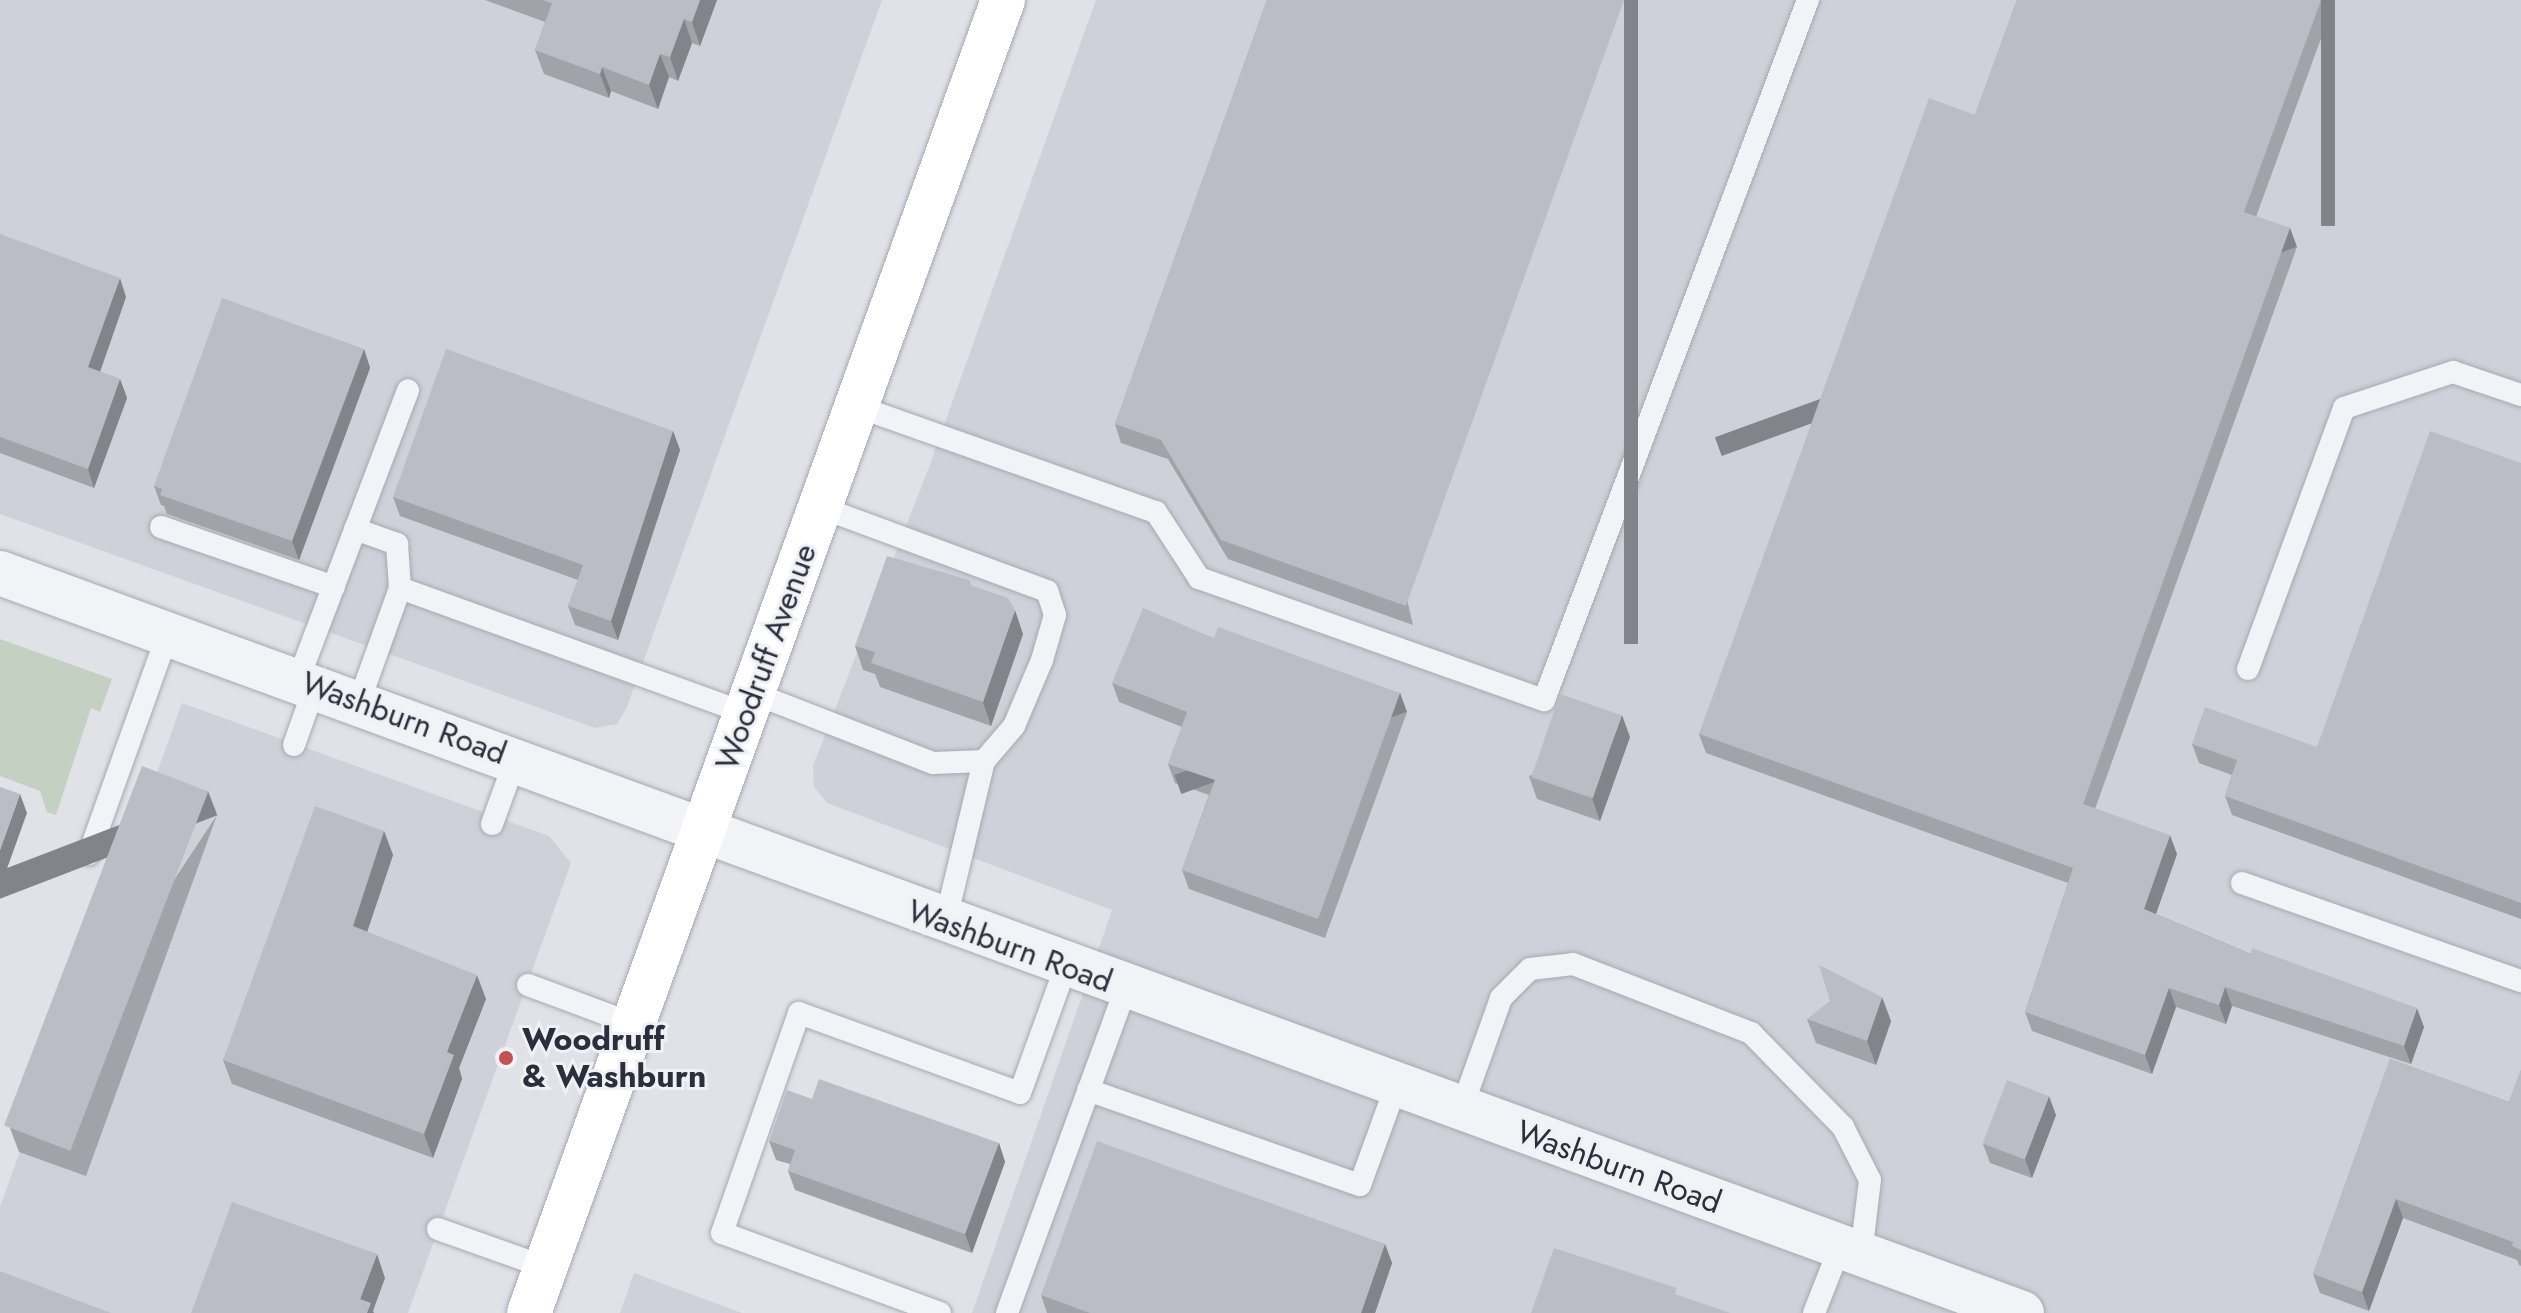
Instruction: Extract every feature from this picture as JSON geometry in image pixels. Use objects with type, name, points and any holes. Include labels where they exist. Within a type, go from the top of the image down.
[{"type":"main road","name":"Woodruff Avenue","points":[[529,1313],[1003,0]]},
{"type":"street","name":"Washburn Road","points":[[0,573],[516,758],[945,923],[1850,1250],[1979,1306],[2022,1313]]},
{"type":"lane","points":[[856,406],[1156,512],[1199,578],[1544,700],[1808,0]]},
{"type":"lane","points":[[2248,669],[2344,408],[2453,372],[2521,395]]},
{"type":"lane","points":[[294,745],[306,683],[334,587],[408,390]]},
{"type":"lane","points":[[820,507],[1047,591],[1055,615],[1042,660],[1014,726],[984,761],[945,923]]},
{"type":"lane","points":[[161,527],[334,587]]},
{"type":"lane","points":[[355,529],[397,544],[400,588],[359,702]]},
{"type":"lane","points":[[400,588],[933,763],[984,761]]},
{"type":"lane","points":[[89,854],[168,633]]},
{"type":"lane","points":[[492,824],[516,758]]},
{"type":"lane","points":[[2242,883],[2521,981]]},
{"type":"lane","points":[[1461,1110],[1501,998],[1530,969],[1573,964],[1751,1033],[1843,1127],[1870,1180],[1850,1250],[1814,1313]]},
{"type":"lane","points":[[940,1313],[722,1233],[799,1013],[1020,1093],[1066,966]]},
{"type":"lane","points":[[528,985],[633,1024]]},
{"type":"lane","points":[[1007,1313],[1126,988]]},
{"type":"lane","points":[[1088,1090],[1360,1185],[1396,1086]]},
{"type":"lane","points":[[438,1229],[545,1267]]},
{"type":"shaded area","points":[[0,0],[882,0],[627,707],[617,724],[595,728],[0,514]]},
{"type":"shaded area","points":[[1096,0],[2521,0],[2521,1313],[972,1313],[1112,910],[827,803],[814,787],[813,766],[929,467]]},
{"type":"shaded area","points":[[182,703],[549,836],[571,863],[408,1313],[93,1313],[0,1279],[0,1207]]},
{"type":"shaded area","points":[[634,1273],[742,1313],[620,1313]]},
{"type":"green space","points":[[0,639],[112,679],[100,712],[91,708],[56,815],[47,812],[40,791],[0,776]]},
{"type":"building","points":[[543,0],[700,0],[692,22],[684,19],[670,57],[660,54],[649,85],[602,67],[600,74],[535,50],[552,3]]},
{"type":"building","points":[[1267,0],[1624,0],[1406,606],[1221,540],[1161,440],[1115,424]]},
{"type":"building","points":[[2017,0],[2321,0],[2244,212],[2290,228],[2083,804],[2170,835],[2144,909],[2250,954],[2252,948],[2417,1008],[2404,1046],[2225,987],[2219,1005],[2169,988],[2145,1055],[2025,1012],[2073,868],[1699,734],[1929,98],[1975,115]]},
{"type":"building","points":[[0,234],[120,278],[88,367],[120,379],[88,469],[0,437]]},
{"type":"building","points":[[222,298],[364,349],[292,541],[160,495],[162,489],[154,486]]},
{"type":"building","points":[[446,349],[673,431],[611,621],[568,606],[583,565],[393,497]]},
{"type":"building","points":[[2430,431],[2521,463],[2521,903],[2225,796],[2237,760],[2192,744],[2205,707],[2317,747]]},
{"type":"building","points":[[887,556],[969,580],[970,585],[1008,598],[1015,610],[983,702],[871,663],[875,652],[855,646]]},
{"type":"building","points":[[1143,608],[1214,638],[1218,627],[1400,693],[1318,919],[1182,870],[1215,780],[1168,764],[1187,712],[1112,683]]},
{"type":"building","points":[[1560,694],[1621,715],[1593,798],[1531,777]]},
{"type":"building","points":[[142,766],[208,791],[70,1151],[4,1125]]},
{"type":"building","points":[[0,787],[20,794],[0,850]]},
{"type":"building","points":[[315,806],[384,831],[353,926],[477,975],[447,1052],[454,1055],[424,1134],[223,1060]]},
{"type":"building","points":[[1819,965],[1882,997],[1867,1041],[1807,1019],[1830,1001]]},
{"type":"building","points":[[2390,1059],[2509,1102],[2521,1070],[2521,1250],[2512,1246],[2513,1242],[2396,1199],[2362,1292],[2313,1274]]},
{"type":"building","points":[[819,1079],[999,1143],[965,1234],[788,1171],[795,1150],[769,1141],[787,1090],[812,1099]]},
{"type":"building","points":[[2007,1080],[2049,1096],[2025,1160],[1983,1143]]},
{"type":"building","points":[[1097,1141],[1385,1244],[1361,1313],[1090,1313],[1041,1295]]},
{"type":"building","points":[[232,1202],[377,1254],[360,1299],[371,1303],[367,1313],[191,1313]]},
{"type":"building","points":[[1554,1248],[1677,1288],[1675,1294],[1730,1313],[1531,1313]]},
{"type":"building","points":[[0,1271],[111,1313],[0,1313]]},
{"type":"place","name":"Woodruff & Washburn","points":[[506,1058]]}]
